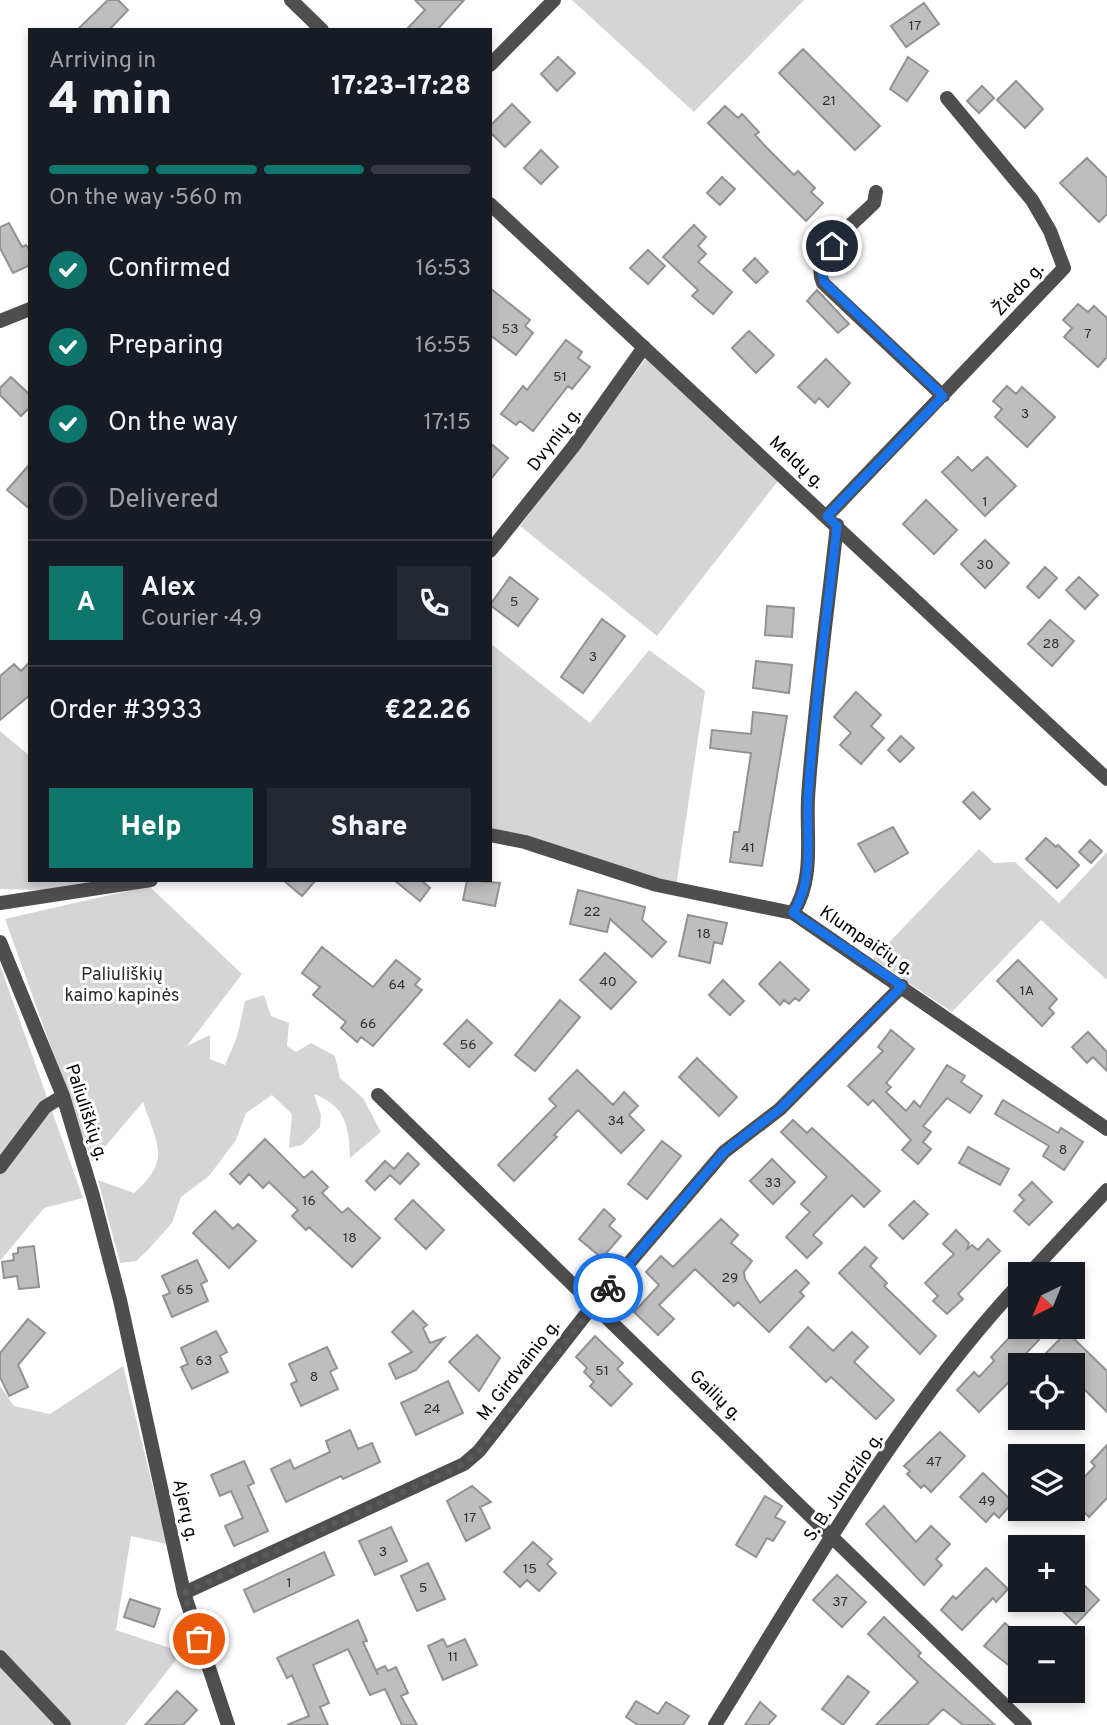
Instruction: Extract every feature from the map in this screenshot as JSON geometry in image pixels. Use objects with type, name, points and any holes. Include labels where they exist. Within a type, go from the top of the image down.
[{"type":"street","points":[[291,0],[319,28]]},
{"type":"street","points":[[492,63],[554,0]]},
{"type":"street","name":"Žiedo g.","points":[[832,521],[943,396],[1064,268],[1050,232],[1032,200],[947,98]]},
{"type":"street","points":[[877,192],[874,203],[825,256],[820,276],[943,396]]},
{"type":"street","name":"Meldų g.","points":[[492,207],[1107,779]]},
{"type":"street","points":[[0,321],[28,310]]},
{"type":"street","name":"Dvynių g.","points":[[492,548],[573,447],[644,347]]},
{"type":"street","points":[[793,913],[803,896],[808,875],[808,799],[832,521]]},
{"type":"street","name":"Klumpaičių g.","points":[[492,836],[688,893],[793,913],[1107,1129]]},
{"type":"street","points":[[0,903],[138,882]]},
{"type":"street","name":"Paliuliškių g.","points":[[0,942],[63,1096],[120,1300]]},
{"type":"street","name":"M. Girdvainio g.","points":[[184,1593],[464,1464],[479,1451],[594,1304],[724,1152],[780,1109],[902,986]]},
{"type":"street","name":"Gailių g.","points":[[379,1095],[1025,1725]]},
{"type":"street","points":[[0,1167],[45,1107],[63,1096]]},
{"type":"street","points":[[1040,1262],[1107,1190]]},
{"type":"street","name":"S. B. Jundzilo g.","points":[[715,1725],[833,1535],[979,1328],[1008,1296]]},
{"type":"street","name":"Ajerų g.","points":[[120,1300],[184,1593],[228,1725]]},
{"type":"street","points":[[0,1657],[64,1725]]},
{"type":"green space","points":[[572,0],[804,0],[694,112]]},
{"type":"green space","points":[[647,357],[778,481],[657,636],[520,526]]},
{"type":"green space","points":[[492,645],[590,723],[649,650],[705,691],[676,887],[535,839],[492,828]]},
{"type":"green space","points":[[0,731],[28,754],[28,882],[103,882],[45,890],[0,889]]},
{"type":"green space","points":[[979,849],[994,863],[1015,862],[1059,903],[1107,852],[1107,980],[1041,920],[952,1012],[873,959]]},
{"type":"green space","name":"Paliuliškių kaimo kapinės","points":[[149,886],[242,974],[187,1046],[210,1035],[210,1059],[225,1065],[237,1037],[245,1001],[264,995],[271,1016],[289,1023],[287,1046],[296,1052],[311,1043],[335,1056],[340,1078],[363,1098],[381,1132],[350,1158],[344,1119],[333,1105],[314,1094],[321,1115],[320,1127],[302,1145],[289,1148],[292,1114],[272,1095],[246,1113],[236,1140],[209,1176],[181,1197],[172,1223],[145,1253],[136,1261],[120,1263],[98,1180],[134,1193],[146,1181],[157,1161],[158,1151],[153,1129],[143,1102],[92,1162],[5,919]]},
{"type":"green space","points":[[0,965],[83,1198],[44,1208],[0,1261]]},
{"type":"green space","points":[[123,1366],[167,1544],[131,1536],[116,1630],[170,1648],[176,1660],[125,1725],[0,1725],[0,1386],[14,1406],[50,1414]]},
{"type":"building","points":[[108,0],[118,0],[128,10],[111,28],[79,28]]},
{"type":"building","points":[[415,0],[464,0],[439,28],[408,28],[425,10]]},
{"type":"building","points":[[924,3],[939,24],[906,47],[891,26]]},
{"type":"building","points":[[803,49],[880,126],[855,150],[779,73]]},
{"type":"building","points":[[558,57],[575,73],[557,91],[541,74]]},
{"type":"building","points":[[908,57],[928,71],[907,101],[890,89]]},
{"type":"building","points":[[1016,81],[1043,109],[1025,128],[997,100]]},
{"type":"building","points":[[982,86],[994,98],[979,113],[967,101]]},
{"type":"building","points":[[512,104],[530,122],[505,147],[492,134],[492,124]]},
{"type":"building","points":[[725,106],[738,118],[742,114],[759,132],[755,135],[766,147],[794,175],[798,171],[815,188],[811,192],[823,203],[806,221],[708,123]]},
{"type":"building","points":[[541,150],[558,167],[541,184],[524,168]]},
{"type":"building","points":[[1087,158],[1107,178],[1107,214],[1099,222],[1060,183]]},
{"type":"building","points":[[722,177],[735,189],[720,205],[707,193]]},
{"type":"building","points":[[9,223],[22,247],[26,245],[28,266],[13,273],[0,248],[0,227]]},
{"type":"building","points":[[694,225],[706,237],[698,246],[706,254],[698,262],[732,292],[713,314],[692,296],[698,290],[663,257]]},
{"type":"building","points":[[648,250],[665,266],[648,284],[630,268]]},
{"type":"building","points":[[755,258],[768,272],[756,283],[743,270]]},
{"type":"building","points":[[492,290],[530,320],[525,326],[533,333],[516,355],[492,337]]},
{"type":"building","points":[[817,290],[849,324],[838,333],[807,301]]},
{"type":"building","points":[[1078,304],[1088,312],[1094,306],[1107,318],[1107,357],[1098,367],[1064,337],[1072,328],[1063,320]]},
{"type":"building","points":[[749,331],[774,355],[756,373],[732,348]]},
{"type":"building","points":[[566,340],[582,352],[578,358],[590,367],[572,389],[568,386],[533,431],[520,421],[516,425],[501,414],[523,386],[527,390]]},
{"type":"building","points":[[826,359],[850,383],[828,407],[819,398],[815,403],[798,387]]},
{"type":"building","points":[[11,377],[28,393],[28,409],[21,416],[0,395],[0,388]]},
{"type":"building","points":[[1007,386],[1016,394],[1022,387],[1055,417],[1027,447],[995,417],[1002,409],[993,401]]},
{"type":"building","points":[[492,445],[508,458],[492,478]]},
{"type":"building","points":[[958,457],[972,471],[987,457],[1016,486],[985,516],[942,472]]},
{"type":"building","points":[[28,466],[28,507],[7,490]]},
{"type":"building","points":[[926,500],[957,530],[934,554],[903,524]]},
{"type":"building","points":[[985,540],[1009,563],[985,588],[961,564]]},
{"type":"building","points":[[1045,567],[1057,578],[1039,598],[1027,587]]},
{"type":"building","points":[[510,577],[538,599],[518,626],[492,606],[492,602]]},
{"type":"building","points":[[1079,577],[1098,595],[1085,609],[1066,590]]},
{"type":"building","points":[[767,606],[794,608],[792,637],[765,635]]},
{"type":"building","points":[[602,619],[625,636],[583,693],[561,677]]},
{"type":"building","points":[[1050,620],[1074,641],[1052,666],[1028,644]]},
{"type":"building","points":[[756,661],[792,665],[789,693],[753,688]]},
{"type":"building","points":[[14,664],[21,671],[28,664],[28,697],[0,720],[0,676]]},
{"type":"building","points":[[856,692],[881,715],[871,726],[884,738],[861,764],[840,745],[851,733],[834,717]]},
{"type":"building","points":[[753,712],[787,716],[762,866],[730,862],[734,832],[739,832],[751,753],[710,748],[712,730],[751,734]]},
{"type":"building","points":[[901,736],[914,748],[900,762],[888,750]]},
{"type":"building","points":[[973,792],[990,809],[980,819],[963,802]]},
{"type":"building","points":[[893,827],[908,853],[875,872],[858,844]]},
{"type":"building","points":[[1046,838],[1056,847],[1058,845],[1079,865],[1057,888],[1026,859]]},
{"type":"building","points":[[1090,840],[1102,851],[1091,863],[1079,852]]},
{"type":"building","points":[[285,882],[314,882],[302,896]]},
{"type":"building","points":[[396,882],[423,882],[430,888],[420,901]]},
{"type":"building","points":[[467,882],[500,883],[495,906],[463,900]]},
{"type":"building","points":[[578,890],[645,907],[642,920],[666,942],[652,957],[610,919],[607,932],[570,924]]},
{"type":"building","points":[[688,915],[727,923],[722,944],[714,942],[710,963],[679,956]]},
{"type":"building","points":[[322,947],[373,987],[396,960],[420,979],[415,985],[422,990],[373,1046],[361,1037],[357,1042],[341,1028],[346,1022],[313,995],[320,987],[302,973]]},
{"type":"building","points":[[605,953],[636,982],[611,1009],[580,980]]},
{"type":"building","points":[[1018,960],[1057,999],[1049,1008],[1054,1013],[1042,1026],[997,981]]},
{"type":"building","points":[[780,962],[809,990],[799,1001],[795,998],[789,1004],[784,1000],[780,1005],[759,984]]},
{"type":"building","points":[[723,980],[744,1001],[730,1015],[709,995]]},
{"type":"building","points":[[560,1000],[580,1017],[535,1071],[515,1055]]},
{"type":"building","points":[[467,1020],[492,1043],[469,1067],[444,1044]]},
{"type":"building","points":[[891,1030],[914,1049],[886,1083],[891,1087],[886,1092],[906,1111],[914,1101],[920,1107],[947,1065],[965,1076],[961,1082],[982,1096],[970,1113],[947,1098],[923,1126],[931,1132],[923,1142],[931,1149],[918,1164],[902,1150],[911,1140],[873,1100],[868,1105],[848,1086],[883,1051],[878,1047]]},
{"type":"building","points":[[1088,1032],[1107,1052],[1107,1071],[1093,1057],[1087,1063],[1072,1047]]},
{"type":"building","points":[[697,1058],[737,1097],[719,1116],[679,1077]]},
{"type":"building","points":[[577,1070],[613,1105],[624,1092],[638,1106],[629,1115],[644,1130],[621,1153],[578,1110],[554,1135],[557,1137],[514,1181],[498,1165],[556,1106],[549,1099]]},
{"type":"building","points":[[1003,1100],[1058,1133],[1061,1128],[1083,1142],[1064,1170],[1043,1156],[1049,1146],[995,1114]]},
{"type":"building","points":[[793,1120],[807,1133],[812,1128],[880,1191],[864,1207],[852,1195],[813,1235],[822,1243],[807,1258],[786,1237],[810,1212],[801,1204],[827,1177],[781,1132]]},
{"type":"building","points":[[265,1139],[304,1178],[312,1171],[328,1187],[322,1193],[342,1213],[348,1208],[380,1238],[352,1267],[309,1227],[306,1230],[292,1216],[298,1210],[269,1182],[263,1188],[249,1174],[240,1184],[230,1174]]},
{"type":"building","points":[[662,1141],[681,1156],[647,1199],[628,1184]]},
{"type":"building","points":[[968,1147],[1009,1169],[1000,1185],[959,1163]]},
{"type":"building","points":[[408,1153],[419,1164],[400,1184],[390,1175],[375,1190],[366,1181],[385,1161],[394,1169]]},
{"type":"building","points":[[772,1159],[795,1182],[773,1204],[750,1181]]},
{"type":"building","points":[[1032,1182],[1052,1202],[1029,1225],[1014,1211],[1024,1200],[1019,1195]]},
{"type":"building","points":[[413,1200],[444,1230],[426,1249],[395,1219]]},
{"type":"building","points":[[914,1201],[928,1214],[903,1239],[889,1225]]},
{"type":"building","points":[[604,1209],[615,1219],[609,1226],[621,1236],[602,1258],[579,1239]]},
{"type":"building","points":[[215,1211],[233,1229],[238,1224],[256,1241],[229,1268],[193,1233]]},
{"type":"building","points":[[721,1219],[738,1235],[731,1243],[752,1261],[744,1272],[745,1279],[760,1303],[796,1270],[809,1283],[800,1292],[804,1296],[769,1332],[738,1302],[734,1306],[695,1269],[659,1305],[674,1319],[658,1335],[634,1312],[659,1285],[646,1272],[661,1256],[673,1267]]},
{"type":"building","points":[[956,1230],[969,1243],[967,1249],[972,1245],[978,1250],[988,1239],[1000,1251],[958,1294],[963,1299],[947,1314],[933,1301],[938,1296],[925,1283],[954,1254],[943,1244]]},
{"type":"building","points":[[34,1246],[39,1287],[19,1289],[17,1276],[4,1278],[2,1262],[14,1260],[13,1254],[18,1253],[18,1248]]},
{"type":"building","points":[[865,1247],[877,1258],[870,1266],[887,1283],[884,1286],[936,1336],[920,1354],[839,1273]]},
{"type":"building","points":[[197,1260],[207,1281],[201,1284],[208,1301],[172,1317],[163,1296],[170,1293],[162,1276]]},
{"type":"building","points":[[413,1311],[427,1325],[423,1328],[430,1343],[444,1338],[416,1370],[396,1379],[389,1364],[412,1352],[392,1332]]},
{"type":"building","points":[[28,1319],[45,1333],[18,1365],[28,1387],[9,1396],[0,1377],[0,1353]]},
{"type":"building","points":[[808,1327],[833,1351],[852,1332],[868,1347],[854,1362],[894,1400],[876,1419],[831,1377],[826,1382],[790,1347]]},
{"type":"building","points":[[216,1331],[227,1352],[220,1356],[228,1372],[192,1389],[181,1367],[188,1364],[181,1348]]},
{"type":"building","points":[[477,1335],[500,1358],[479,1391],[449,1362]]},
{"type":"building","points":[[595,1336],[623,1363],[617,1369],[632,1384],[611,1406],[590,1386],[594,1382],[584,1372],[587,1368],[576,1357]]},
{"type":"building","points":[[1008,1339],[1039,1340],[1026,1353],[1008,1353],[1008,1383],[979,1412],[957,1390],[974,1372],[979,1377],[994,1361],[991,1357]]},
{"type":"building","points":[[1060,1339],[1074,1339],[1107,1371],[1107,1412],[1085,1390],[1085,1353],[1046,1353]]},
{"type":"building","points":[[327,1347],[337,1368],[330,1372],[338,1389],[301,1406],[291,1384],[297,1381],[289,1364]]},
{"type":"building","points":[[448,1381],[463,1413],[416,1435],[401,1403]]},
{"type":"building","points":[[350,1430],[358,1449],[372,1443],[380,1462],[343,1479],[341,1476],[286,1502],[271,1469],[290,1460],[294,1469],[330,1452],[326,1441]]},
{"type":"building","points":[[940,1432],[965,1456],[931,1492],[924,1485],[921,1488],[907,1474],[910,1471],[904,1466]]},
{"type":"building","points":[[1107,1445],[1107,1498],[1089,1517],[1085,1513],[1085,1476],[1095,1466],[1091,1462]]},
{"type":"building","points":[[244,1461],[254,1483],[248,1486],[268,1531],[234,1546],[225,1526],[243,1518],[231,1491],[220,1496],[211,1475]]},
{"type":"building","points":[[983,1473],[1008,1497],[1008,1508],[999,1518],[994,1513],[986,1522],[960,1497]]},
{"type":"building","points":[[472,1486],[491,1502],[480,1507],[490,1528],[466,1541],[447,1501]]},
{"type":"building","points":[[765,1496],[782,1506],[775,1517],[785,1522],[773,1541],[767,1538],[756,1557],[736,1545]]},
{"type":"building","points":[[884,1506],[916,1542],[931,1526],[950,1544],[936,1559],[942,1565],[924,1585],[866,1524]]},
{"type":"building","points":[[391,1527],[407,1561],[375,1575],[359,1541]]},
{"type":"building","points":[[533,1542],[552,1559],[547,1564],[556,1573],[539,1591],[527,1580],[520,1587],[504,1572]]},
{"type":"building","points":[[324,1552],[334,1575],[254,1612],[244,1590]]},
{"type":"building","points":[[428,1563],[445,1599],[417,1611],[401,1576]]},
{"type":"building","points":[[986,1568],[1008,1589],[996,1602],[993,1598],[962,1630],[941,1610],[953,1596],[956,1599]]},
{"type":"building","points":[[837,1575],[866,1602],[842,1627],[813,1600]]},
{"type":"building","points":[[1085,1586],[1099,1600],[1076,1624],[1064,1612],[1085,1612]]},
{"type":"building","points":[[130,1599],[160,1609],[154,1627],[124,1617]]},
{"type":"building","points":[[884,1617],[921,1653],[918,1656],[995,1725],[963,1725],[943,1709],[927,1725],[876,1725],[918,1682],[868,1634]]},
{"type":"building","points":[[358,1620],[367,1641],[363,1642],[378,1675],[376,1670],[385,1666],[388,1671],[396,1667],[408,1693],[401,1696],[417,1725],[402,1725],[385,1689],[370,1695],[348,1649],[313,1665],[329,1703],[320,1707],[328,1725],[287,1725],[309,1716],[292,1675],[287,1678],[277,1658]]},
{"type":"building","points":[[1005,1623],[1008,1626],[1008,1665],[984,1646]]},
{"type":"building","points":[[443,1639],[447,1647],[465,1639],[477,1665],[443,1680],[428,1646]]},
{"type":"building","points":[[848,1676],[869,1692],[843,1725],[822,1709]]},
{"type":"building","points":[[177,1691],[197,1710],[183,1725],[145,1725]]},
{"type":"building","points":[[636,1701],[658,1714],[666,1702],[689,1716],[683,1725],[638,1725],[626,1717]]},
{"type":"building","points":[[760,1702],[776,1716],[768,1725],[745,1725]]},
{"type":"way so far","points":[[199,1639],[184,1593],[464,1464],[479,1451],[608,1288]]},
{"type":"route","points":[[608,1288],[724,1152],[780,1109],[902,986],[825,937],[793,913],[803,896],[808,875],[808,799],[837,526],[827,516],[943,396],[824,282],[820,276],[820,266],[832,246]]}]
